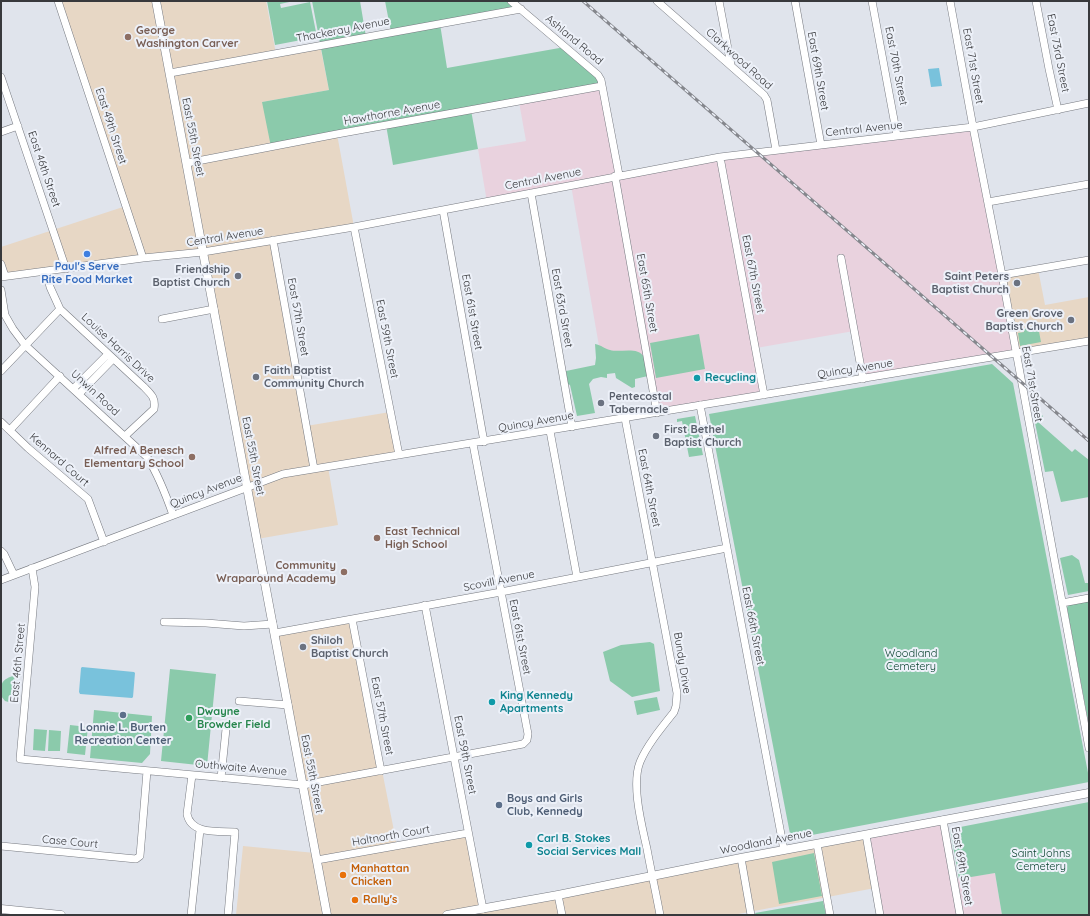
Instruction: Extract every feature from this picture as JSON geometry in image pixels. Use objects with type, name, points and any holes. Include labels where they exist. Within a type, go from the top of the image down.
[{"type":"main road","name":"East 55th Street","points":[[156,1],[327,915]]},
{"type":"main road","name":"Woodland Avenue","points":[[448,915],[741,858],[1089,793]]},
{"type":"main road","points":[[1,909],[61,915]]},
{"type":"street","name":"East 49th Street","points":[[58,1],[143,258]]},
{"type":"street","name":"Ashland Road","points":[[511,1],[598,75],[601,80],[617,176]]},
{"type":"street","name":"Clarkwood Road","points":[[657,1],[764,95],[767,100],[776,150]]},
{"type":"street","points":[[719,1],[731,65]]},
{"type":"street","name":"East 69th Street","points":[[795,1],[820,145]]},
{"type":"street","name":"East 70th Street","points":[[872,1],[897,136]]},
{"type":"street","name":"East 71st Street","points":[[950,1],[1089,748]]},
{"type":"street","name":"East 73rd Street","points":[[1036,1],[1058,110]]},
{"type":"street","name":"Thackeray Avenue","points":[[170,73],[520,9]]},
{"type":"street","name":"East 46th Street","points":[[1,77],[66,269]]},
{"type":"street","name":"Hawthorne Avenue","points":[[187,163],[351,131],[602,86]]},
{"type":"street","name":"Central Avenue","points":[[3,276],[203,252],[354,227],[720,157],[973,128],[1089,103]]},
{"type":"street","points":[[1,132],[18,126]]},
{"type":"street","name":"East 67th Street","points":[[720,157],[764,395]]},
{"type":"street","name":"East 65th Street","points":[[617,176],[657,413]]},
{"type":"street","points":[[988,202],[1089,184]]},
{"type":"street","name":"East 63rd Street","points":[[531,193],[572,427]]},
{"type":"street","name":"East 61st Street","points":[[443,210],[484,442]]},
{"type":"street","name":"East 59th Street","points":[[354,227],[399,455]]},
{"type":"street","name":"East 57th Street","points":[[273,240],[314,469]]},
{"type":"street","points":[[841,258],[863,379]]},
{"type":"street","points":[[1002,275],[1089,260]]},
{"type":"street","points":[[1,264],[3,276]]},
{"type":"street","name":"Louise Harris Drive","points":[[46,271],[50,287],[60,309],[152,395],[155,402],[154,409],[125,436]]},
{"type":"street","name":"Unwin Road","points":[[1,290],[5,314],[13,329],[25,345],[147,457],[162,483],[173,515]]},
{"type":"street","points":[[1,371],[60,309]]},
{"type":"street","points":[[162,319],[214,309]]},
{"type":"street","name":"Quincy Avenue","points":[[1,580],[283,474],[473,444],[1089,341]]},
{"type":"street","points":[[76,391],[111,356]]},
{"type":"street","points":[[10,430],[60,376]]},
{"type":"street","name":"East 66th Street","points":[[700,406],[784,850]]},
{"type":"street","name":"East 64th Street","points":[[625,418],[652,562]]},
{"type":"street","name":"Kennard Court","points":[[1,422],[28,448],[88,499],[104,542]]},
{"type":"street","points":[[550,431],[577,577]]},
{"type":"street","name":"East 61st Street","points":[[473,444],[528,734],[527,740]]},
{"type":"street","name":"Scovill Avenue","points":[[274,633],[501,592],[727,548]]},
{"type":"street","points":[[1,551],[4,554],[14,575]]},
{"type":"street","name":"Bundy Drive","points":[[652,562],[677,693],[676,706],[644,754],[639,764],[636,779],[639,805],[652,876]]},
{"type":"street","name":"East 46th Street","points":[[20,759],[35,587],[32,568]]},
{"type":"street","points":[[1062,603],[1089,598]]},
{"type":"street","name":"East 59th Street","points":[[425,605],[483,909]]},
{"type":"street","name":"East 57th Street","points":[[352,619],[381,771]]},
{"type":"street","points":[[164,622],[243,626],[273,624]]},
{"type":"street","points":[[239,701],[288,705]]},
{"type":"street","points":[[221,778],[226,729]]},
{"type":"street","name":"Outhwaite Avenue","points":[[20,759],[303,785],[523,744],[527,740]]},
{"type":"street","name":"Case Court","points":[[1,846],[136,859],[140,856],[147,771]]},
{"type":"street","points":[[192,775],[187,814],[188,820],[192,825],[200,830],[235,832],[228,915]]},
{"type":"street","name":"East 69th Street","points":[[943,820],[960,915]]},
{"type":"street","points":[[191,915],[200,830]]},
{"type":"street","name":"Haltnorth Court","points":[[317,860],[468,833]]},
{"type":"street","points":[[866,835],[880,915]]},
{"type":"street","points":[[816,844],[830,915]]},
{"type":"street","points":[[741,858],[751,915]]},
{"type":"street","points":[[652,876],[660,915]]},
{"type":"street","points":[[558,894],[562,915]]},
{"type":"shaded area","points":[[58,1],[266,1],[276,54],[320,45],[329,90],[262,102],[337,134],[354,227],[273,240],[306,426],[390,412],[399,455],[328,467],[338,525],[257,539],[203,252],[5,276],[1,264],[1,247],[126,206]]},
{"type":"shaded area","points":[[602,86],[618,175],[720,157],[973,127],[1016,354],[863,379],[854,331],[756,348],[764,395],[657,413],[648,361],[603,369],[571,185],[487,202],[478,149],[526,141],[519,102]]},
{"type":"shaded area","points":[[1038,269],[1045,305],[1089,297],[1089,341],[1016,354],[1002,275]]},
{"type":"shaded area","points":[[352,619],[397,846],[468,833],[483,908],[866,835],[875,888],[733,915],[236,915],[243,846],[315,853],[275,633]]},
{"type":"shaded area","points":[[943,820],[954,879],[995,873],[1002,915],[880,915],[866,835]]},
{"type":"green space","points":[[267,1],[294,1],[280,4],[281,8],[310,2],[317,37],[275,45]]},
{"type":"green space","points":[[312,1],[360,1],[366,37],[391,32],[385,1],[511,1],[521,9],[440,24],[447,68],[565,47],[598,75],[602,86],[471,110],[478,149],[393,165],[386,125],[271,147],[262,102],[329,90]]},
{"type":"green space","points":[[1037,321],[1041,342],[1020,346],[1018,333],[1024,332],[1024,329],[1033,326]]},
{"type":"green space","points":[[699,334],[705,369],[656,378],[650,343]]},
{"type":"green space","points":[[595,344],[614,351],[638,352],[645,359],[648,376],[635,379],[635,387],[632,388],[616,378],[615,373],[607,374],[607,378],[601,377],[593,379],[589,384],[595,413],[577,416],[566,371],[595,365]]},
{"type":"green space","name":"Woodland Cemetery","points":[[992,364],[1013,383],[1089,782],[791,839],[709,414]]},
{"type":"green space","points":[[1032,408],[1043,416],[1038,422],[1072,452],[1075,449],[1089,460],[1089,497],[1061,502],[1053,471],[1045,472]]},
{"type":"green space","points":[[695,416],[703,455],[689,457],[682,421],[677,422],[677,419]]},
{"type":"green space","points":[[1072,555],[1079,560],[1085,583],[1089,583],[1089,591],[1068,595],[1060,558]]},
{"type":"green space","points":[[1089,601],[1089,726],[1067,608],[1068,605]]},
{"type":"green space","points":[[650,642],[654,644],[660,691],[632,697],[610,681],[603,652],[621,645]]},
{"type":"green space","name":"Dwayne Browder Field","points":[[170,669],[216,674],[207,766],[161,761]]},
{"type":"green space","points":[[13,676],[16,682],[16,690],[12,703],[5,701],[1,696],[1,689],[3,681]]},
{"type":"green space","points":[[657,697],[660,710],[637,715],[634,701]]},
{"type":"green space","points":[[94,710],[152,716],[150,754],[142,763],[90,758]]},
{"type":"green space","points":[[70,725],[88,727],[85,755],[67,753]]},
{"type":"green space","points":[[34,729],[47,730],[45,751],[33,750]]},
{"type":"green space","points":[[49,730],[61,731],[60,751],[48,751]]},
{"type":"green space","name":"Saint Johns Cemetery","points":[[1089,802],[1089,915],[1002,915],[995,873],[959,879],[950,829]]},
{"type":"green space","points":[[814,853],[822,896],[779,904],[772,862]]},
{"type":"green space","points":[[823,901],[826,915],[756,915],[755,913]]},
{"type":"water","points":[[939,68],[942,86],[931,87],[928,69]]},
{"type":"water","points":[[82,667],[134,672],[133,697],[80,694]]},
{"type":"railway","points":[[583,1],[1089,441]]},
{"type":"place","name":"George Washington Carver","points":[[128,37]]},
{"type":"place","name":"Paul's Serve Rite Food Market","points":[[87,254]]},
{"type":"place","name":"Friendship Baptist Church","points":[[238,276]]},
{"type":"place","name":"Saint Peters Baptist Church","points":[[1017,283]]},
{"type":"place","name":"Green Grove Baptist Church","points":[[1071,320]]},
{"type":"place","name":"Faith Baptist Community Church","points":[[256,377]]},
{"type":"place","name":"Recycling","points":[[697,378]]},
{"type":"place","name":"Pentecostal Tabernacle","points":[[601,403]]},
{"type":"place","name":"First Bethel Baptist Church","points":[[656,436]]},
{"type":"place","name":"Alfred A Benesch Elementary School","points":[[192,457]]},
{"type":"place","name":"East Technical High School","points":[[377,538]]},
{"type":"place","name":"Community Wraparound Academy","points":[[344,572]]},
{"type":"place","name":"Shiloh Baptist Church","points":[[303,647]]},
{"type":"place","name":"King Kennedy Apartments","points":[[492,702]]},
{"type":"place","name":"Lonnie L. Burten Recreation Center","points":[[123,715]]},
{"type":"place","name":"Dwayne Browder Field","points":[[189,718]]},
{"type":"place","name":"Boys and Girls Club, Kennedy","points":[[499,805]]},
{"type":"place","name":"Carl B. Stokes Social Services Mall","points":[[529,845]]},
{"type":"place","name":"Manhattan Chicken","points":[[343,875]]},
{"type":"place","name":"Rally's","points":[[355,900]]}]
